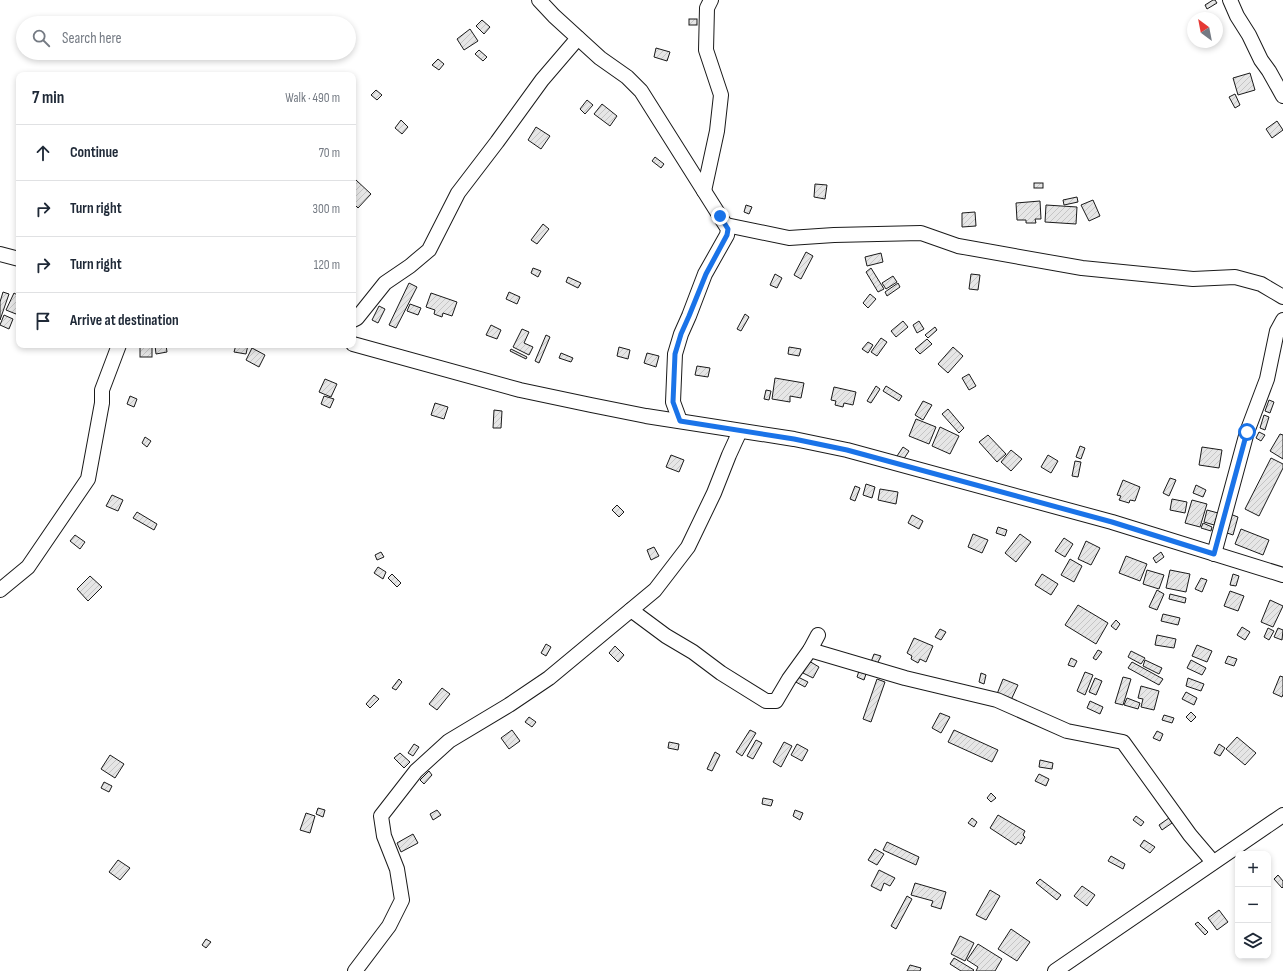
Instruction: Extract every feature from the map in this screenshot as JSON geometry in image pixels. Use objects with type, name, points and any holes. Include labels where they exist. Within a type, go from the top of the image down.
[{"type":"street","points":[[539,0],[554,16],[600,58],[627,77],[641,91],[728,229],[727,235],[706,274],[681,334],[675,354],[673,402],[680,421]]},
{"type":"street","points":[[704,191],[717,131],[721,95],[706,50],[707,8],[711,0]]},
{"type":"street","points":[[1230,0],[1261,60],[1283,96]]},
{"type":"street","points":[[356,318],[385,283],[410,266],[429,250],[458,193],[542,80],[578,38]]},
{"type":"street","points":[[726,225],[788,238],[921,233],[958,246],[1082,268],[1193,279],[1235,277],[1261,284],[1283,297]]},
{"type":"street","points":[[0,254],[16,258]]},
{"type":"street","points":[[1214,554],[1247,432],[1267,379],[1277,331],[1283,320]]},
{"type":"street","points":[[356,345],[520,390],[591,406],[794,439],[847,450],[1112,522],[1283,575]]},
{"type":"street","points":[[0,590],[28,567],[88,479],[91,470],[102,403],[102,390],[118,348]]},
{"type":"street","points":[[355,971],[389,926],[402,900],[397,869],[384,836],[381,816],[416,771],[450,741],[509,705],[549,678],[655,590],[688,547],[714,493],[740,431]]},
{"type":"street","points":[[631,610],[666,636],[693,652],[721,673],[766,701],[776,700],[789,678],[810,650],[818,635]]},
{"type":"street","points":[[810,650],[905,678],[997,700],[1067,731],[1123,742],[1190,835],[1213,862]]},
{"type":"street","points":[[1056,971],[1283,815]]},
{"type":"building","points":[[1213,0],[1217,3],[1207,9],[1205,5]]},
{"type":"building","points":[[689,19],[697,19],[697,25],[689,25]]},
{"type":"building","points":[[482,20],[490,27],[484,34],[476,26]]},
{"type":"building","points":[[470,29],[478,41],[464,50],[457,39]]},
{"type":"building","points":[[656,48],[670,52],[667,61],[654,57]]},
{"type":"building","points":[[479,50],[487,57],[483,61],[475,54]]},
{"type":"building","points":[[438,59],[444,64],[439,70],[432,65]]},
{"type":"building","points":[[1250,73],[1255,90],[1238,95],[1233,78]]},
{"type":"building","points":[[376,90],[382,95],[377,100],[371,95]]},
{"type":"building","points":[[1235,94],[1240,105],[1235,108],[1229,97]]},
{"type":"building","points":[[587,100],[593,105],[585,114],[580,109]]},
{"type":"building","points":[[602,104],[617,116],[610,126],[594,114]]},
{"type":"building","points":[[401,120],[408,127],[402,134],[395,128]]},
{"type":"building","points":[[1277,121],[1283,130],[1272,138],[1266,129]]},
{"type":"building","points":[[536,127],[550,136],[541,149],[528,140]]},
{"type":"building","points":[[655,157],[664,164],[661,168],[652,161]]},
{"type":"building","points":[[356,180],[371,194],[358,208],[356,206]]},
{"type":"building","points":[[1034,183],[1043,183],[1043,188],[1034,188]]},
{"type":"building","points":[[815,184],[827,185],[825,199],[814,197]]},
{"type":"building","points":[[1077,197],[1078,202],[1064,205],[1063,200]]},
{"type":"building","points":[[1093,200],[1100,216],[1089,221],[1081,205]]},
{"type":"building","points":[[1040,201],[1041,219],[1035,219],[1036,223],[1026,223],[1026,220],[1017,220],[1016,203]]},
{"type":"building","points":[[746,205],[752,207],[749,214],[744,212]]},
{"type":"building","points":[[1046,205],[1077,207],[1076,224],[1045,222]]},
{"type":"building","points":[[975,212],[976,226],[962,227],[962,213]]},
{"type":"building","points":[[543,224],[549,229],[537,244],[531,240]]},
{"type":"building","points":[[806,252],[813,256],[801,279],[794,275]]},
{"type":"building","points":[[881,253],[883,262],[867,266],[865,257]]},
{"type":"building","points":[[533,268],[541,271],[538,277],[531,273]]},
{"type":"building","points":[[871,268],[884,289],[878,292],[866,272]]},
{"type":"building","points":[[775,274],[782,278],[777,288],[770,285]]},
{"type":"building","points":[[971,274],[980,275],[978,290],[969,289]]},
{"type":"building","points":[[893,276],[897,282],[886,289],[882,283]]},
{"type":"building","points":[[568,277],[581,283],[578,288],[566,282]]},
{"type":"building","points":[[409,283],[417,287],[396,328],[389,325]]},
{"type":"building","points":[[898,283],[900,287],[887,296],[885,292]]},
{"type":"building","points":[[3,292],[9,294],[0,320],[0,302]]},
{"type":"building","points":[[509,292],[520,297],[517,304],[506,299]]},
{"type":"building","points":[[14,293],[16,294],[16,314],[6,310]]},
{"type":"building","points":[[431,293],[457,302],[452,316],[443,313],[442,317],[434,314],[435,310],[426,307]]},
{"type":"building","points":[[870,294],[876,299],[868,308],[863,303]]},
{"type":"building","points":[[410,304],[421,308],[418,315],[407,311]]},
{"type":"building","points":[[379,306],[385,309],[378,323],[372,320]]},
{"type":"building","points":[[745,314],[749,317],[741,331],[737,329]]},
{"type":"building","points":[[4,315],[13,319],[9,329],[0,325]]},
{"type":"building","points":[[903,321],[908,327],[896,337],[891,331]]},
{"type":"building","points":[[919,321],[924,329],[917,333],[913,325]]},
{"type":"building","points":[[491,325],[501,330],[497,339],[486,335]]},
{"type":"building","points":[[935,327],[937,330],[928,338],[925,335]]},
{"type":"building","points":[[522,329],[529,332],[524,343],[533,347],[529,355],[513,347]]},
{"type":"building","points":[[546,335],[550,337],[539,363],[535,361]]},
{"type":"building","points":[[881,338],[887,342],[877,356],[871,352]]},
{"type":"building","points":[[927,339],[932,344],[920,354],[915,349]]},
{"type":"building","points":[[868,342],[873,345],[868,353],[862,349]]},
{"type":"building","points":[[619,347],[630,350],[628,359],[617,356]]},
{"type":"building","points":[[789,347],[801,349],[799,356],[788,354]]},
{"type":"building","points":[[953,347],[963,356],[948,373],[938,364]]},
{"type":"building","points":[[140,348],[152,348],[152,357],[140,357]]},
{"type":"building","points":[[155,348],[166,348],[167,352],[156,354]]},
{"type":"building","points":[[235,348],[247,348],[246,354],[234,352]]},
{"type":"building","points":[[252,348],[265,355],[259,367],[246,360]]},
{"type":"building","points":[[511,349],[527,357],[526,359],[510,351]]},
{"type":"building","points":[[561,353],[573,358],[571,362],[559,358]]},
{"type":"building","points":[[647,353],[659,356],[656,367],[644,363]]},
{"type":"building","points":[[697,366],[710,368],[708,377],[695,375]]},
{"type":"building","points":[[969,374],[976,386],[969,390],[962,378]]},
{"type":"building","points":[[775,378],[804,383],[801,398],[790,396],[790,402],[772,399]]},
{"type":"building","points":[[325,379],[337,384],[331,397],[319,392]]},
{"type":"building","points":[[876,386],[880,389],[871,403],[867,401]]},
{"type":"building","points":[[886,386],[902,396],[899,401],[883,391]]},
{"type":"building","points":[[834,387],[856,392],[853,405],[844,403],[843,407],[835,405],[836,401],[831,400]]},
{"type":"building","points":[[766,390],[771,391],[769,400],[764,399]]},
{"type":"building","points":[[130,396],[137,399],[134,407],[127,404]]},
{"type":"building","points":[[324,396],[334,399],[330,408],[321,404]]},
{"type":"building","points":[[1269,400],[1274,402],[1270,413],[1265,411]]},
{"type":"building","points":[[923,401],[932,405],[923,420],[915,415]]},
{"type":"building","points":[[435,403],[448,407],[444,419],[431,415]]},
{"type":"building","points":[[948,409],[964,428],[959,433],[942,414]]},
{"type":"building","points":[[494,410],[502,411],[501,428],[493,428]]},
{"type":"building","points":[[1264,415],[1269,417],[1265,430],[1260,428]]},
{"type":"building","points":[[916,419],[936,427],[929,444],[909,436]]},
{"type":"building","points":[[940,427],[959,436],[950,454],[932,446]]},
{"type":"building","points":[[1259,432],[1265,435],[1261,441],[1256,438]]},
{"type":"building","points":[[1280,434],[1283,435],[1283,459],[1270,451]]},
{"type":"building","points":[[988,435],[1006,454],[997,462],[979,442]]},
{"type":"building","points":[[145,437],[151,441],[147,447],[142,443]]},
{"type":"building","points":[[1080,446],[1085,448],[1081,459],[1076,457]]},
{"type":"building","points":[[903,447],[909,451],[903,460],[897,456]]},
{"type":"building","points":[[1202,447],[1222,450],[1219,468],[1199,465]]},
{"type":"building","points":[[1011,450],[1022,459],[1011,471],[1001,462]]},
{"type":"building","points":[[671,455],[684,460],[679,472],[666,467]]},
{"type":"building","points":[[1048,455],[1058,461],[1051,473],[1041,467]]},
{"type":"building","points":[[1271,458],[1283,464],[1283,468],[1259,516],[1245,509]]},
{"type":"building","points":[[1075,461],[1081,462],[1078,477],[1072,476]]},
{"type":"building","points":[[1170,478],[1176,480],[1169,496],[1163,493]]},
{"type":"building","points":[[1123,480],[1140,487],[1135,501],[1130,500],[1129,503],[1119,500],[1121,496],[1117,495]]},
{"type":"building","points":[[866,484],[875,487],[872,498],[863,495]]},
{"type":"building","points":[[1196,485],[1206,490],[1203,497],[1193,493]]},
{"type":"building","points":[[855,486],[860,488],[855,501],[850,499]]},
{"type":"building","points":[[880,489],[898,492],[896,504],[878,500]]},
{"type":"building","points":[[112,495],[123,500],[118,511],[106,506]]},
{"type":"building","points":[[1172,499],[1187,502],[1185,513],[1170,510]]},
{"type":"building","points":[[1192,500],[1207,504],[1200,527],[1185,523]]},
{"type":"building","points":[[617,505],[624,512],[619,517],[612,510]]},
{"type":"building","points":[[1207,510],[1218,513],[1214,525],[1204,522]]},
{"type":"building","points":[[137,512],[157,524],[154,530],[133,518]]},
{"type":"building","points":[[1230,514],[1238,517],[1233,535],[1224,532]]},
{"type":"building","points":[[912,515],[923,521],[919,529],[908,523]]},
{"type":"building","points":[[1203,523],[1212,527],[1211,531],[1201,528]]},
{"type":"building","points":[[998,527],[1007,530],[1005,536],[996,533]]},
{"type":"building","points":[[1241,529],[1269,540],[1263,555],[1235,544]]},
{"type":"building","points":[[973,534],[988,540],[982,553],[968,547]]},
{"type":"building","points":[[1020,534],[1031,542],[1016,562],[1005,553]]},
{"type":"building","points":[[75,535],[85,542],[80,549],[70,541]]},
{"type":"building","points":[[1064,538],[1073,544],[1065,557],[1055,551]]},
{"type":"building","points":[[1086,541],[1100,548],[1091,565],[1078,559]]},
{"type":"building","points":[[654,547],[659,556],[651,560],[647,550]]},
{"type":"building","points":[[381,552],[384,557],[377,560],[375,555]]},
{"type":"building","points":[[1161,552],[1164,557],[1156,563],[1153,558]]},
{"type":"building","points":[[1126,556],[1147,564],[1140,581],[1119,573]]},
{"type":"building","points":[[1070,559],[1082,566],[1074,582],[1061,575]]},
{"type":"building","points":[[378,567],[386,572],[383,579],[374,573]]},
{"type":"building","points":[[1147,570],[1164,575],[1159,589],[1143,584]]},
{"type":"building","points":[[1170,570],[1190,574],[1186,592],[1166,588]]},
{"type":"building","points":[[392,574],[401,583],[397,587],[388,578]]},
{"type":"building","points":[[1042,574],[1058,584],[1051,595],[1035,585]]},
{"type":"building","points":[[1233,574],[1239,576],[1236,586],[1230,585]]},
{"type":"building","points":[[90,576],[102,587],[88,601],[77,589]]},
{"type":"building","points":[[1201,578],[1207,580],[1202,592],[1195,589]]},
{"type":"building","points":[[1157,590],[1164,594],[1157,610],[1149,607]]},
{"type":"building","points":[[1230,591],[1244,596],[1238,611],[1224,606]]},
{"type":"building","points":[[1170,594],[1186,598],[1185,603],[1169,599]]},
{"type":"building","points":[[1270,600],[1283,606],[1273,627],[1261,622]]},
{"type":"building","points":[[1078,605],[1108,623],[1096,644],[1065,625]]},
{"type":"building","points":[[1163,614],[1180,618],[1178,625],[1161,621]]},
{"type":"building","points":[[1116,620],[1120,624],[1116,630],[1111,626]]},
{"type":"building","points":[[1242,627],[1250,632],[1245,640],[1237,635]]},
{"type":"building","points":[[1268,628],[1274,631],[1269,640],[1264,637]]},
{"type":"building","points":[[1278,628],[1283,630],[1282,640],[1274,637]]},
{"type":"building","points":[[940,629],[946,632],[941,640],[935,637]]},
{"type":"building","points":[[1157,635],[1176,639],[1174,648],[1155,645]]},
{"type":"building","points":[[914,638],[933,646],[926,662],[920,659],[918,663],[911,659],[912,656],[907,653]]},
{"type":"building","points":[[546,644],[551,647],[546,656],[541,653]]},
{"type":"building","points":[[1197,645],[1212,651],[1207,662],[1192,656]]},
{"type":"building","points":[[615,646],[624,655],[618,662],[609,653]]},
{"type":"building","points":[[1098,650],[1102,652],[1096,660],[1093,658]]},
{"type":"building","points":[[1131,651],[1145,658],[1141,664],[1128,657]]},
{"type":"building","points":[[874,654],[881,656],[877,664],[871,662]]},
{"type":"building","points":[[1228,656],[1237,659],[1234,666],[1225,663]]},
{"type":"building","points":[[1071,658],[1077,661],[1074,667],[1068,665]]},
{"type":"building","points":[[1145,660],[1162,668],[1159,674],[1143,666]]},
{"type":"building","points":[[1191,660],[1206,668],[1202,675],[1187,668]]},
{"type":"building","points":[[809,661],[819,667],[813,678],[803,673]]},
{"type":"building","points":[[1132,662],[1163,679],[1159,685],[1128,668]]},
{"type":"building","points":[[859,671],[866,674],[864,680],[857,677]]},
{"type":"building","points":[[1085,672],[1093,675],[1085,695],[1077,691]]},
{"type":"building","points":[[981,673],[986,675],[984,684],[979,682]]},
{"type":"building","points":[[796,676],[808,682],[805,687],[794,681]]},
{"type":"building","points":[[1280,676],[1283,677],[1282,697],[1273,693]]},
{"type":"building","points":[[1123,677],[1131,679],[1123,705],[1115,703]]},
{"type":"building","points":[[1095,678],[1102,681],[1096,695],[1089,692]]},
{"type":"building","points":[[1188,678],[1204,684],[1201,691],[1186,686]]},
{"type":"building","points":[[399,679],[402,682],[396,690],[392,688]]},
{"type":"building","points":[[877,679],[885,682],[871,722],[863,719]]},
{"type":"building","points":[[1003,679],[1018,685],[1011,700],[997,694]]},
{"type":"building","points":[[1141,686],[1159,691],[1154,710],[1141,707],[1143,699],[1138,698]]},
{"type":"building","points":[[442,688],[450,694],[437,710],[429,704]]},
{"type":"building","points":[[1186,692],[1197,698],[1194,705],[1182,699]]},
{"type":"building","points":[[374,695],[379,699],[370,708],[366,704]]},
{"type":"building","points":[[1127,698],[1140,703],[1138,709],[1124,705]]},
{"type":"building","points":[[1090,701],[1103,707],[1100,714],[1087,708]]},
{"type":"building","points":[[1191,712],[1196,717],[1191,722],[1186,717]]},
{"type":"building","points":[[940,713],[950,717],[941,733],[932,728]]},
{"type":"building","points":[[1164,715],[1174,718],[1172,723],[1162,720]]},
{"type":"building","points":[[529,717],[536,722],[532,727],[525,722]]},
{"type":"building","points":[[512,730],[520,741],[509,749],[501,738]]},
{"type":"building","points":[[750,730],[756,733],[742,756],[736,752]]},
{"type":"building","points":[[954,730],[998,750],[992,762],[948,742]]},
{"type":"building","points":[[1157,731],[1163,734],[1160,741],[1153,738]]},
{"type":"building","points":[[1237,737],[1256,753],[1245,765],[1226,749]]},
{"type":"building","points":[[756,740],[762,743],[753,759],[747,756]]},
{"type":"building","points":[[669,742],[679,744],[678,750],[668,748]]},
{"type":"building","points":[[784,742],[792,746],[781,767],[773,762]]},
{"type":"building","points":[[414,744],[419,747],[413,756],[408,753]]},
{"type":"building","points":[[797,744],[808,750],[802,761],[791,755]]},
{"type":"building","points":[[1219,744],[1225,748],[1220,756],[1214,753]]},
{"type":"building","points":[[715,752],[720,755],[712,771],[707,769]]},
{"type":"building","points":[[400,753],[410,762],[404,768],[394,758]]},
{"type":"building","points":[[110,755],[124,764],[115,778],[101,769]]},
{"type":"building","points":[[1040,760],[1053,763],[1052,769],[1039,767]]},
{"type":"building","points":[[429,771],[432,775],[424,784],[420,780]]},
{"type":"building","points":[[1039,774],[1049,779],[1046,786],[1035,781]]},
{"type":"building","points":[[104,782],[112,786],[109,792],[101,788]]},
{"type":"building","points":[[991,793],[996,798],[991,802],[987,798]]},
{"type":"building","points":[[763,798],[773,800],[771,806],[762,804]]},
{"type":"building","points":[[318,808],[325,810],[323,817],[316,814]]},
{"type":"building","points":[[437,810],[441,815],[433,820],[430,814]]},
{"type":"building","points":[[795,810],[803,813],[800,820],[793,816]]},
{"type":"building","points":[[306,813],[315,816],[310,833],[300,830]]},
{"type":"building","points":[[998,815],[1025,831],[1023,835],[1025,837],[1021,844],[1018,842],[1016,845],[990,828]]},
{"type":"building","points":[[1136,816],[1144,822],[1141,826],[1133,820]]},
{"type":"building","points":[[972,818],[977,822],[974,827],[968,823]]},
{"type":"building","points":[[1169,818],[1172,823],[1162,830],[1159,825]]},
{"type":"building","points":[[413,834],[418,843],[401,852],[397,843]]},
{"type":"building","points":[[1144,840],[1155,847],[1150,853],[1140,846]]},
{"type":"building","points":[[887,842],[919,857],[916,865],[883,850]]},
{"type":"building","points":[[875,849],[884,854],[877,865],[868,860]]},
{"type":"building","points":[[1111,856],[1125,864],[1123,869],[1108,861]]},
{"type":"building","points":[[118,860],[130,868],[120,880],[109,872]]},
{"type":"building","points":[[879,870],[895,878],[890,886],[884,883],[881,891],[871,886]]},
{"type":"building","points":[[1278,875],[1283,881],[1282,888],[1274,879]]},
{"type":"building","points":[[1040,879],[1061,895],[1057,900],[1036,883]]},
{"type":"building","points":[[915,883],[946,892],[941,909],[931,906],[933,901],[911,895]]},
{"type":"building","points":[[1082,886],[1095,895],[1087,906],[1074,896]]},
{"type":"building","points":[[990,890],[1000,896],[986,920],[976,915]]},
{"type":"building","points":[[907,896],[912,899],[896,929],[891,926]]},
{"type":"building","points":[[1219,910],[1228,922],[1217,930],[1208,918]]},
{"type":"building","points":[[1198,922],[1208,932],[1205,935],[1195,924]]},
{"type":"building","points":[[1011,929],[1030,942],[1017,961],[998,949]]},
{"type":"building","points":[[960,936],[974,943],[965,961],[951,954]]},
{"type":"building","points":[[206,939],[211,942],[206,948],[202,945]]},
{"type":"building","points":[[978,944],[1002,959],[995,971],[976,971],[978,967],[967,960]]},
{"type":"building","points":[[954,958],[974,970],[961,971],[950,964]]},
{"type":"building","points":[[910,965],[921,968],[920,971],[907,971]]},
{"type":"route","points":[[720,216],[728,229],[727,235],[706,274],[681,334],[675,354],[673,402],[680,421],[794,439],[847,450],[1112,522],[1214,554],[1247,432]]}]
